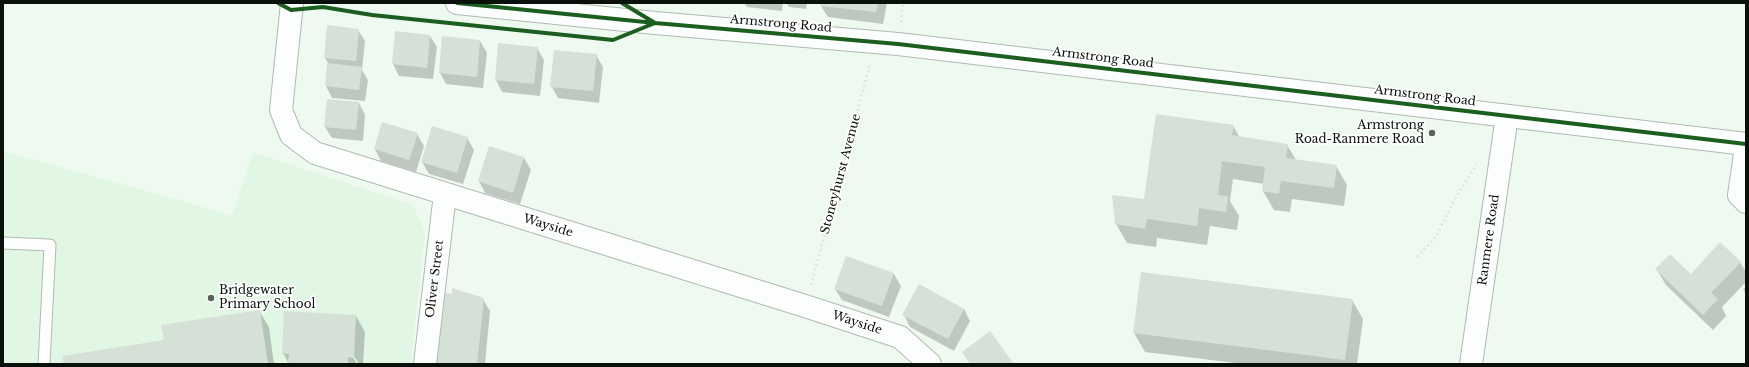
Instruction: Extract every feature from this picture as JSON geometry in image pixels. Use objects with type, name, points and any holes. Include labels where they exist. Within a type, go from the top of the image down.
[{"type":"street","name":"Wayside","points":[[292,3],[281,110],[291,136],[315,153],[900,337],[930,364]]},
{"type":"street","name":"Armstrong Road","points":[[458,3],[655,23],[875,42],[1507,116],[1746,146]]},
{"type":"street","name":"Ranmere Road","points":[[1471,364],[1507,116]]},
{"type":"street","points":[[1746,146],[1739,195],[1746,202]]},
{"type":"street","name":"Oliver Street","points":[[425,364],[445,194]]},
{"type":"lane","points":[[3,243],[50,245],[44,364]]},
{"type":"path","points":[[902,17],[903,3]]},
{"type":"path","points":[[1417,257],[1436,237],[1456,197],[1480,159]]},
{"type":"shaded area","name":"Bridgewater Primary School","points":[[3,151],[232,215],[253,152],[413,205],[425,232],[411,364],[3,364]]},
{"type":"building","points":[[820,3],[878,3],[876,12],[820,6]]},
{"type":"building","points":[[327,25],[359,29],[356,61],[324,58]]},
{"type":"building","points":[[395,31],[430,35],[427,68],[392,64]]},
{"type":"building","points":[[442,36],[480,40],[477,77],[439,73]]},
{"type":"building","points":[[498,43],[538,47],[534,84],[495,80]]},
{"type":"building","points":[[554,50],[597,54],[593,91],[550,87]]},
{"type":"building","points":[[327,63],[362,67],[359,90],[325,86]]},
{"type":"building","points":[[327,99],[359,102],[356,130],[324,127]]},
{"type":"building","points":[[1156,114],[1234,125],[1232,135],[1288,144],[1286,158],[1337,165],[1334,188],[1281,181],[1279,194],[1262,191],[1265,167],[1222,161],[1218,195],[1228,196],[1226,212],[1199,208],[1197,226],[1147,219],[1145,229],[1115,224],[1112,195],[1144,199]]},
{"type":"building","points":[[382,122],[418,133],[409,160],[374,149]]},
{"type":"building","points":[[432,126],[468,137],[457,173],[421,162]]},
{"type":"building","points":[[489,146],[524,157],[513,193],[478,181]]},
{"type":"building","points":[[1720,242],[1741,262],[1711,293],[1718,299],[1703,315],[1655,269],[1670,254],[1691,274]]},
{"type":"building","points":[[846,256],[894,273],[882,306],[834,289]]},
{"type":"building","points":[[1141,272],[1353,299],[1345,360],[1133,333]]},
{"type":"building","points":[[919,284],[964,309],[948,339],[902,315]]},
{"type":"building","points":[[452,288],[484,298],[477,364],[434,364],[441,293],[452,294]]},
{"type":"building","points":[[260,310],[268,364],[64,364],[62,356],[164,340],[161,325]]},
{"type":"building","points":[[284,311],[356,315],[354,358],[348,357],[348,364],[288,364],[289,354],[282,353]]},
{"type":"building","points":[[990,331],[1014,364],[970,364],[962,352]]},
{"type":"cycle path","points":[[278,3],[291,10],[323,7],[372,15],[613,40],[655,23],[622,3]]},
{"type":"cycle path","points":[[457,3],[655,23],[898,44],[1746,144]]},
{"type":"place","name":"Armstrong Road-Ranmere Road","points":[[1432,133]]},
{"type":"place","name":"Bridgewater Primary School","points":[[211,298]]}]
